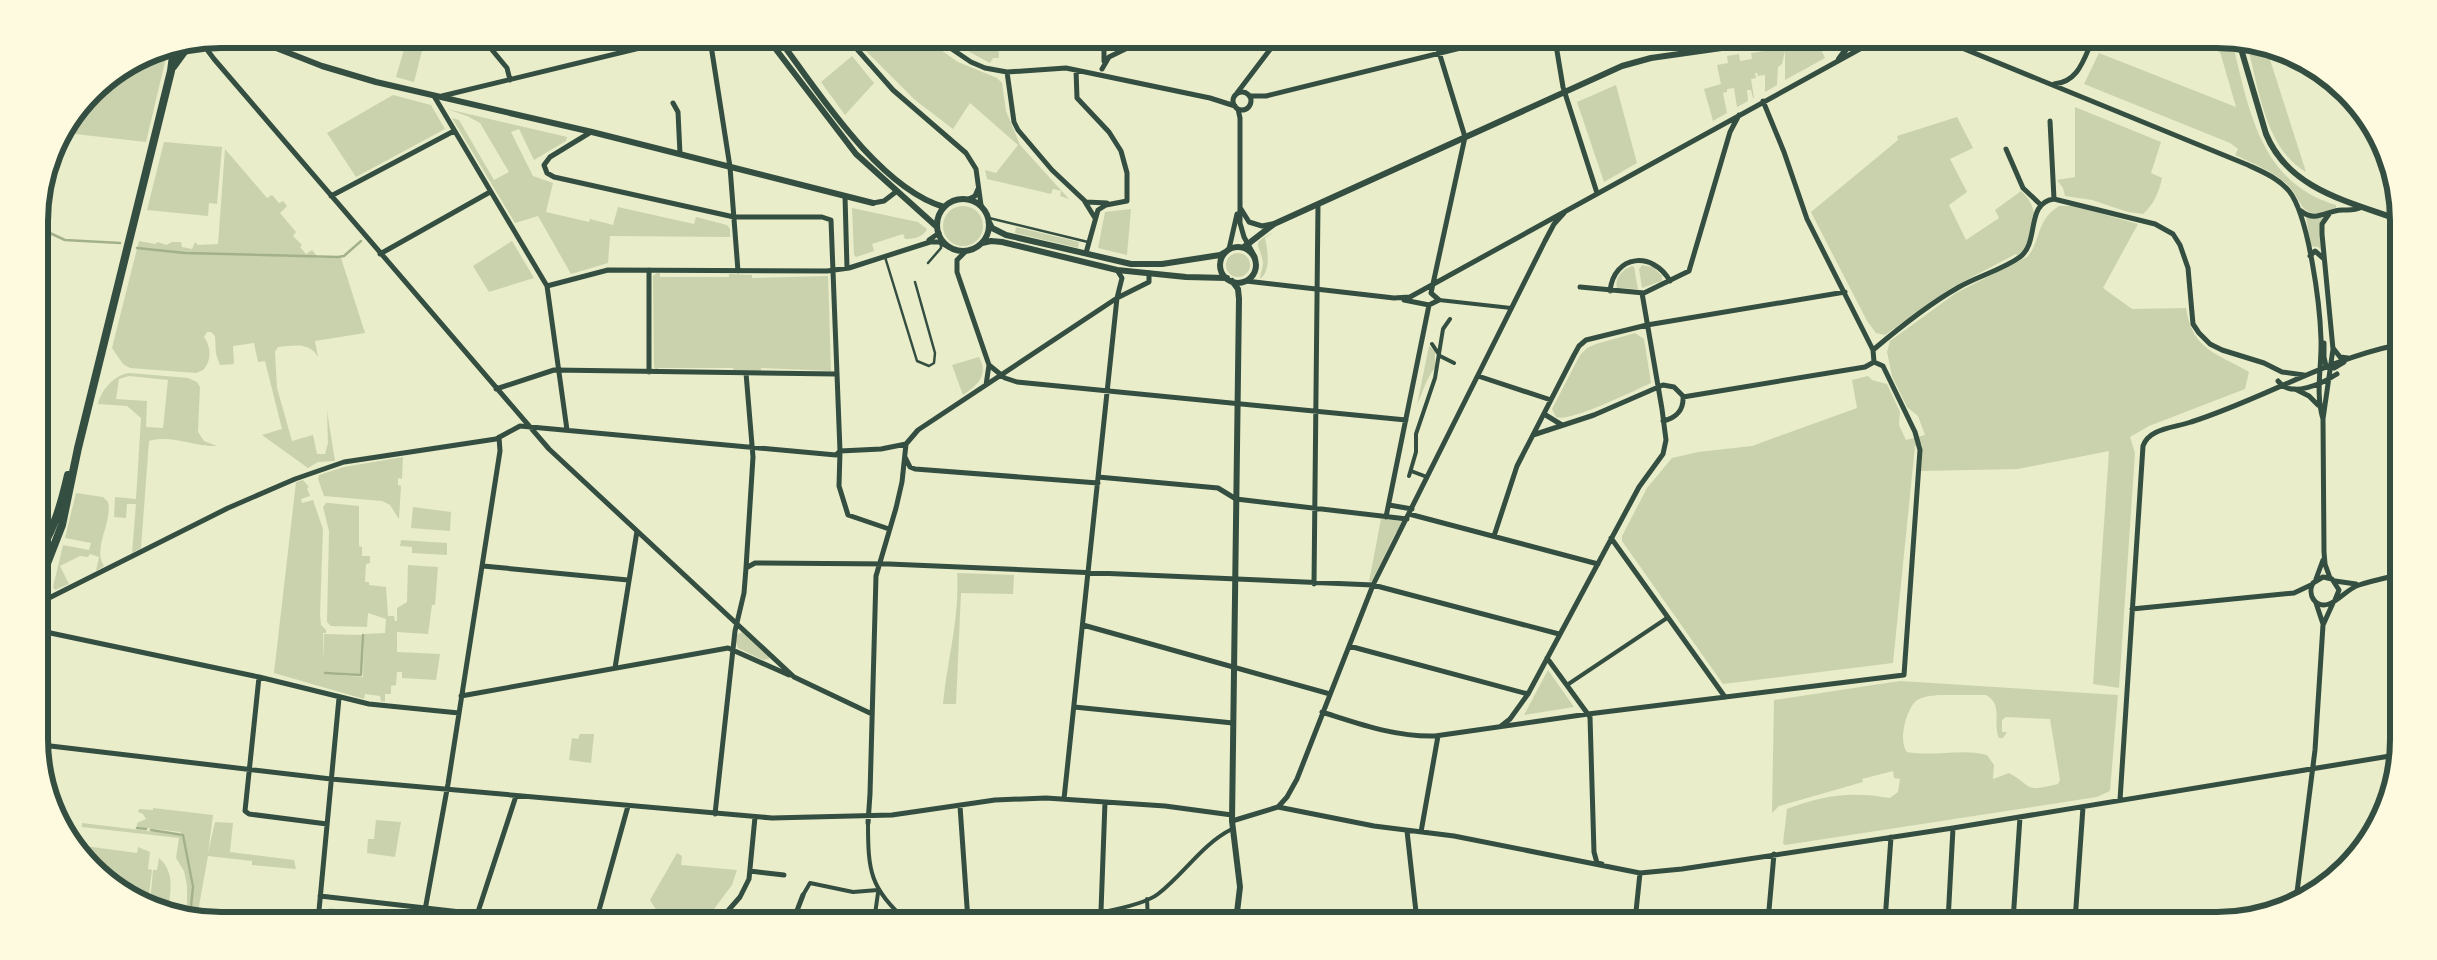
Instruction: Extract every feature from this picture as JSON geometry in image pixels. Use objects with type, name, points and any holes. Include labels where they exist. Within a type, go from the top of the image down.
[{"type":"main road","points":[[171,71],[185,51]]},
{"type":"main road","points":[[48,561],[62,525],[78,448],[171,71],[173,54]]},
{"type":"main road","points":[[48,538],[60,507],[78,448]]},
{"type":"street","points":[[208,48],[211,56],[527,426],[549,449],[794,677]]},
{"type":"street","points":[[278,48],[341,72],[435,99],[456,101],[592,132],[873,203],[884,201],[897,191]]},
{"type":"street","points":[[490,48],[507,68],[510,80]]},
{"type":"street","points":[[435,99],[640,48]]},
{"type":"street","points":[[711,48],[730,167],[738,271]]},
{"type":"street","points":[[775,48],[845,141],[897,191],[926,215],[949,247],[966,251]]},
{"type":"street","points":[[786,48],[861,147],[922,197],[944,207]]},
{"type":"street","points":[[856,48],[893,90],[966,153],[976,169],[981,205],[992,228],[1006,235],[1086,254],[1130,264],[1153,265],[1205,257],[1247,246],[1271,225],[1634,62],[1724,48]]},
{"type":"street","points":[[950,48],[984,68],[1006,72],[1056,67],[1076,70],[1222,101],[1236,108],[1246,109]]},
{"type":"street","points":[[1100,75],[1105,59],[1104,48]]},
{"type":"street","points":[[1110,48],[1117,51]]},
{"type":"street","points":[[1102,69],[1109,57],[1124,48]]},
{"type":"street","points":[[1237,912],[1240,887],[1233,822],[1233,723],[1238,289],[1256,269],[1255,257],[1247,246],[1242,232],[1239,204],[1240,118],[1236,108],[1236,95],[1271,48]]},
{"type":"street","points":[[1437,48],[1465,137],[1435,283],[1431,293],[1439,300]]},
{"type":"street","points":[[1244,85],[1245,92],[1250,96],[1266,96],[1459,48]]},
{"type":"street","points":[[1557,48],[1561,81],[1597,193]]},
{"type":"street","points":[[1840,59],[1847,48]]},
{"type":"street","points":[[1394,298],[1410,297],[1861,48]]},
{"type":"street","points":[[1963,48],[2054,84],[2271,176],[2289,190],[2301,210],[2310,256],[2321,341],[2318,385],[2323,419]]},
{"type":"street","points":[[2054,84],[2064,83],[2077,73],[2088,48]]},
{"type":"street","points":[[2241,49],[2266,134],[2285,165],[2318,190],[2390,216]]},
{"type":"street","points":[[1076,70],[1078,98],[1109,132],[1121,151],[1128,199],[1125,202],[1090,204],[1082,198]]},
{"type":"street","points":[[1006,72],[1014,122],[1018,130],[1052,170],[1091,208],[1094,218]]},
{"type":"street","points":[[456,101],[455,97],[475,89]]},
{"type":"street","points":[[1222,101],[1245,92]]},
{"type":"street","points":[[1240,118],[1251,103],[1250,96]]},
{"type":"street","points":[[435,99],[547,286],[567,430]]},
{"type":"street","points":[[1763,101],[1784,152],[1807,219],[1845,292],[1872,350],[1874,362]]},
{"type":"street","points":[[673,103],[678,112],[680,154]]},
{"type":"street","points":[[1580,287],[1642,293],[1689,271],[1730,132],[1739,114]]},
{"type":"street","points":[[2050,121],[2054,199]]},
{"type":"street","points":[[331,196],[454,131]]},
{"type":"street","points":[[592,132],[550,156],[544,165],[547,173],[554,177],[734,217],[826,217],[831,220],[840,450],[839,486],[848,515],[890,529]]},
{"type":"street","points":[[2006,149],[2023,188],[2041,205]]},
{"type":"street","points":[[940,236],[939,215],[944,207],[956,200],[969,199],[975,196],[979,186]]},
{"type":"street","points":[[380,254],[490,192]]},
{"type":"street","points":[[845,196],[847,268]]},
{"type":"street","points":[[969,199],[981,205]]},
{"type":"street","points":[[1872,350],[1958,288],[2019,258],[2025,252],[2031,239],[2034,215],[2041,205],[2048,200],[2054,199],[2155,224],[2172,234],[2180,245],[2188,268],[2193,324],[2199,333],[2216,348],[2289,374],[2308,374],[2319,362]]},
{"type":"street","points":[[1086,254],[1094,218],[1102,207],[1113,203]]},
{"type":"street","points":[[1239,204],[1249,222],[1262,226],[1271,225]]},
{"type":"street","points":[[1238,289],[1229,280],[1221,266],[1223,256],[1228,250],[1234,235],[1239,204]]},
{"type":"street","points":[[1314,584],[1318,204]]},
{"type":"street","points":[[1097,912],[1155,897],[1211,841],[1233,822],[1278,807],[1288,797],[1297,779],[1374,585],[1554,224],[1574,205]]},
{"type":"street","points":[[2301,210],[2310,216],[2320,216],[2338,210],[2349,212],[2362,206]]},
{"type":"street","points":[[2297,892],[2312,768],[2323,625],[2338,590],[2326,568],[2324,552],[2323,419],[2332,346],[2322,227],[2324,219],[2329,214]]},
{"type":"street","points":[[982,243],[988,234],[989,220]]},
{"type":"street","points":[[547,286],[600,271],[834,271],[885,257],[940,236]]},
{"type":"street","points":[[986,386],[988,365],[957,272],[957,260],[966,251],[991,241],[1117,270],[1394,298],[1429,305],[1439,300],[1511,308]]},
{"type":"street","points":[[2310,256],[2315,251],[2319,252],[2324,261]]},
{"type":"street","points":[[1610,290],[1615,272],[1620,267],[1633,261],[1653,263],[1661,268],[1670,281]]},
{"type":"street","points":[[649,270],[649,372]]},
{"type":"street","points":[[1064,799],[1117,298],[1122,278],[1117,270]]},
{"type":"street","points":[[875,912],[878,891],[869,856],[867,815],[870,794],[876,582],[879,563],[902,482],[906,444],[918,430],[1117,298],[1149,282],[1150,273]]},
{"type":"street","points":[[1494,536],[1517,466],[1579,346],[1586,340],[1647,325],[1845,292]]},
{"type":"street","points":[[1499,727],[1510,719],[1528,694],[1639,486],[1664,454],[1666,440],[1664,421],[1642,293]]},
{"type":"street","points":[[1386,517],[1429,305]]},
{"type":"street","points":[[1428,477],[1410,474],[1416,452],[1416,434],[1435,378],[1440,356],[1443,328],[1450,319]]},
{"type":"street","points":[[2319,323],[2324,342],[2324,357],[2330,367]]},
{"type":"street","points":[[1432,344],[1440,356],[1454,363]]},
{"type":"street","points":[[2332,346],[2340,357],[2351,358]]},
{"type":"street","points":[[2120,800],[2143,446],[2145,439],[2155,432],[2195,421],[2274,390],[2280,384],[2318,369],[2334,368],[2351,358],[2390,347]]},
{"type":"street","points":[[2324,401],[2337,374],[2346,363],[2359,355]]},
{"type":"street","points":[[1683,397],[1865,367],[1874,362]]},
{"type":"street","points":[[1322,712],[1390,733],[1414,737],[1438,736],[1588,714],[1904,676],[1920,450],[1916,432],[1883,366],[1874,362]]},
{"type":"street","points":[[988,365],[1002,376],[1016,382],[1236,405],[1406,420]]},
{"type":"street","points":[[2270,367],[2280,384]]},
{"type":"street","points":[[2318,385],[2330,367]]},
{"type":"street","points":[[496,390],[558,370],[837,374]]},
{"type":"street","points":[[715,814],[736,622],[744,592],[746,568],[752,448],[746,373]]},
{"type":"street","points":[[2292,388],[2318,385],[2337,374]]},
{"type":"street","points":[[1478,376],[1551,400]]},
{"type":"street","points":[[2280,384],[2309,396],[2320,408]]},
{"type":"street","points":[[1533,435],[1594,415],[1658,387],[1674,386],[1683,397],[1681,410],[1676,416],[1664,421]]},
{"type":"street","points":[[1544,414],[1562,426]]},
{"type":"street","points":[[48,598],[228,508],[311,472],[344,462],[487,441],[499,437],[514,428],[527,426],[836,455],[840,450],[881,449],[906,444]]},
{"type":"street","points":[[424,912],[447,789],[483,566],[500,451],[499,437]]},
{"type":"street","points":[[904,455],[910,467],[915,469],[1218,488],[1236,499],[1386,517],[1410,514]]},
{"type":"street","points":[[1389,505],[1410,514],[1598,564]]},
{"type":"street","points":[[615,668],[637,531]]},
{"type":"street","points":[[1611,538],[1724,697]]},
{"type":"street","points":[[2132,609],[2294,593],[2311,585],[2316,579],[2324,552]]},
{"type":"street","points":[[746,568],[755,563],[879,563],[1314,584],[1374,585],[1559,634]]},
{"type":"street","points":[[483,566],[628,580]]},
{"type":"street","points":[[2316,579],[2323,577],[2359,584]]},
{"type":"street","points":[[2294,593],[2326,605],[2334,602],[2345,592],[2359,584],[2390,577]]},
{"type":"street","points":[[2311,585],[2314,601],[2323,625]]},
{"type":"street","points":[[1567,685],[1668,618]]},
{"type":"street","points":[[1083,625],[1330,694]]},
{"type":"street","points":[[48,632],[259,677],[377,706],[459,713]]},
{"type":"street","points":[[1349,646],[1528,694]]},
{"type":"street","points":[[461,696],[728,648],[872,714]]},
{"type":"street","points":[[1547,658],[1588,714],[1591,724],[1594,852],[1598,863],[1609,867]]},
{"type":"street","points":[[259,677],[248,769],[245,808],[247,813],[327,824]]},
{"type":"street","points":[[319,912],[339,698]]},
{"type":"street","points":[[1074,707],[1233,723]]},
{"type":"street","points":[[1422,832],[1438,736]]},
{"type":"street","points":[[48,746],[331,779],[755,817],[795,818],[867,815],[1004,800],[1064,799],[1165,806],[1233,822]]},
{"type":"street","points":[[1278,807],[1374,826],[1454,836],[1640,873],[1682,869],[1953,828],[2312,768],[2388,757]]},
{"type":"street","points":[[479,912],[516,796]]},
{"type":"street","points":[[1101,911],[1105,802]]},
{"type":"street","points":[[599,912],[628,806]]},
{"type":"street","points":[[960,806],[967,912]]},
{"type":"street","points":[[2076,912],[2084,806]]},
{"type":"street","points":[[728,910],[744,890],[750,871],[755,817]]},
{"type":"street","points":[[2014,912],[2020,817]]},
{"type":"street","points":[[1948,912],[1953,828]]},
{"type":"street","points":[[1407,831],[1416,912]]},
{"type":"street","points":[[1886,912],[1891,837]]},
{"type":"street","points":[[1769,912],[1774,854]]},
{"type":"street","points":[[750,871],[784,874]]},
{"type":"street","points":[[1636,912],[1640,873]]},
{"type":"street","points":[[796,912],[810,883],[853,892],[878,891]]},
{"type":"street","points":[[878,891],[898,912]]},
{"type":"street","points":[[320,896],[460,912]]},
{"type":"street","points":[[1147,899],[1148,912]]},
{"type":"lane","points":[[989,220],[1088,242]]},
{"type":"lane","points":[[928,263],[941,248],[940,236]]},
{"type":"lane","points":[[885,257],[917,361],[929,366],[934,363],[935,353],[915,282]]},
{"type":"green space","points":[[404,48],[423,48],[414,82],[396,77]]},
{"type":"green space","points":[[870,48],[938,48],[958,62],[997,78],[1002,83],[1006,111],[1020,145],[1069,199],[1060,196],[1061,191],[1053,189],[1051,194],[987,179],[985,170],[996,173],[1018,145],[970,103],[953,129],[915,100],[866,51]]},
{"type":"green space","points":[[962,48],[998,48],[999,58],[993,58],[990,63]]},
{"type":"green space","points":[[1784,48],[1820,48],[1825,58],[1785,80],[1785,51],[1782,64],[1778,67],[1777,85],[1765,92],[1765,75],[1758,76],[1755,73],[1756,78],[1751,79],[1754,98],[1751,90],[1747,90],[1748,101],[1737,107],[1734,88],[1727,89],[1727,92],[1723,93],[1727,113],[1713,121],[1704,89],[1721,84],[1717,65],[1728,63],[1727,56],[1739,54],[1740,61],[1752,59],[1751,53]]},
{"type":"green space","points":[[2209,48],[2234,49],[2252,117],[2274,161],[2290,179],[2310,194],[2336,205],[2336,208],[2325,212],[2311,213],[2302,207],[2289,186],[2270,172],[2235,155],[2238,149],[2230,143],[2084,84],[2099,53],[2236,107],[2220,52]]},
{"type":"green space","points":[[2249,51],[2269,56],[2306,172],[2292,162],[2281,148],[2265,115]]},
{"type":"green space","points":[[852,56],[874,83],[845,115],[821,82]]},
{"type":"green space","points":[[166,57],[146,142],[71,134],[90,106],[106,90],[134,71]]},
{"type":"green space","points":[[1616,85],[1637,163],[1604,182],[1577,102]]},
{"type":"green space","points":[[393,95],[431,105],[445,129],[356,177],[327,133]]},
{"type":"green space","points":[[2075,107],[2161,142],[2151,173],[2162,178],[2161,183],[2153,202],[2143,214],[2128,212],[2092,200],[2065,196],[2063,188],[2057,180],[2075,177]]},
{"type":"green space","points":[[447,109],[567,137],[566,141],[534,160],[519,129],[511,132],[533,176],[553,183],[546,212],[589,222],[590,219],[613,225],[618,207],[694,224],[696,217],[727,225],[730,229],[730,237],[610,236],[608,263],[571,274],[538,216],[515,223],[452,118],[459,120],[494,180],[509,172],[480,123]]},
{"type":"green space","points":[[1957,117],[1973,148],[1950,159],[1967,192],[1949,205],[1966,240],[1999,218],[1995,210],[2021,191],[2032,207],[2034,224],[2032,233],[2019,258],[2016,254],[1951,288],[1885,335],[1876,333],[1867,321],[1811,212],[1898,140],[1897,136]]},
{"type":"green space","points":[[164,142],[222,147],[217,204],[209,203],[208,216],[147,210]]},
{"type":"green space","points":[[225,149],[267,198],[272,195],[279,203],[283,201],[287,206],[280,213],[296,232],[293,236],[302,245],[300,247],[306,254],[312,250],[317,256],[316,258],[341,258],[365,333],[315,341],[318,357],[310,349],[300,346],[278,347],[275,352],[277,388],[292,441],[313,435],[317,454],[325,454],[328,443],[327,411],[335,461],[318,462],[308,468],[262,435],[282,429],[265,361],[258,362],[254,343],[233,346],[234,364],[220,365],[216,354],[215,336],[211,332],[207,332],[204,337],[209,349],[208,362],[203,370],[196,373],[130,368],[123,364],[112,348],[139,241],[155,244],[158,242],[166,245],[172,242],[181,242],[182,247],[192,249],[195,242],[198,245],[218,244]]},
{"type":"green space","points":[[963,206],[977,212],[983,226],[977,240],[963,246],[949,240],[943,226],[949,212]]},
{"type":"green space","points":[[2059,206],[2075,206],[2138,224],[2103,288],[2132,309],[2186,308],[2189,322],[2200,342],[2208,349],[2249,372],[2245,389],[2149,426],[2130,437],[2135,453],[2119,688],[2093,684],[2109,451],[2018,469],[1921,471],[1922,444],[1915,446],[1893,663],[1723,684],[1622,541],[1622,536],[1647,488],[1672,458],[1698,452],[1752,446],[1857,408],[1852,380],[1868,376],[1872,380],[1887,384],[1900,412],[1899,425],[1906,440],[1925,435],[1918,416],[1907,407],[1892,376],[1887,352],[1890,341],[1956,293],[2027,257],[2032,251],[2042,224],[2051,212]]},
{"type":"green space","points":[[852,208],[918,222],[927,229],[923,234],[911,239],[905,239],[903,234],[872,244],[874,251],[856,257],[854,255]]},
{"type":"green space","points":[[1131,209],[1127,255],[1098,248],[1105,212]]},
{"type":"green space","points":[[2306,216],[2323,218],[2322,251],[2318,247],[2311,246]]},
{"type":"green space","points":[[1016,227],[1079,242],[1078,248],[1015,233]]},
{"type":"green space","points":[[1274,232],[1265,238],[1268,254],[1267,266],[1260,279],[1263,263],[1258,244],[1261,239]]},
{"type":"green space","points":[[512,241],[534,278],[489,292],[473,266]]},
{"type":"green space","points":[[1238,253],[1243,254],[1249,260],[1249,270],[1243,276],[1238,277],[1233,276],[1227,270],[1226,265],[1227,260],[1233,254]]},
{"type":"green space","points":[[1642,265],[1653,267],[1662,276],[1662,281],[1642,288],[1639,269]]},
{"type":"green space","points":[[1632,266],[1634,267],[1638,289],[1617,288],[1616,284],[1620,274]]},
{"type":"green space","points":[[660,273],[660,277],[729,277],[729,274],[752,275],[752,278],[828,276],[831,371],[761,368],[761,371],[734,371],[733,368],[658,368],[658,372],[654,367],[653,276]]},
{"type":"green space","points":[[1635,333],[1644,339],[1651,383],[1588,411],[1563,418],[1556,417],[1552,409],[1580,355],[1587,348],[1596,344]]},
{"type":"green space","points":[[1429,346],[1435,351],[1435,368],[1427,381],[1417,405]]},
{"type":"green space","points":[[979,357],[983,369],[980,379],[963,395],[952,365]]},
{"type":"green space","points":[[124,374],[188,378],[197,382],[200,387],[198,432],[204,441],[217,446],[165,439],[149,441],[141,548],[132,553],[136,504],[127,504],[126,518],[114,517],[115,497],[136,499],[141,418],[127,406],[98,404],[105,388]],"holes":[[[129,376],[168,380],[163,428],[146,427],[147,401],[116,399],[119,379]]]},
{"type":"green space","points":[[403,457],[402,479],[398,478],[398,485],[401,486],[399,519],[390,505],[382,501],[324,496],[318,479],[319,475],[344,467]]},
{"type":"green space","points":[[303,480],[309,487],[307,488],[310,496],[301,499],[302,503],[313,500],[323,529],[320,614],[321,625],[326,630],[326,633],[323,633],[324,661],[324,634],[362,635],[361,674],[324,672],[324,674],[363,677],[364,634],[385,633],[386,619],[368,613],[367,627],[331,626],[327,622],[329,531],[323,507],[326,503],[329,503],[359,506],[359,546],[362,547],[362,556],[370,556],[370,563],[366,564],[365,582],[369,582],[369,585],[386,587],[388,616],[394,616],[395,621],[397,621],[397,608],[407,602],[408,565],[438,567],[435,605],[432,605],[428,634],[397,632],[397,652],[440,654],[436,680],[402,678],[402,672],[397,672],[396,685],[391,686],[391,694],[385,694],[385,702],[381,701],[380,696],[365,694],[364,699],[274,673],[296,482]]},
{"type":"green space","points":[[76,493],[103,497],[108,502],[108,518],[100,551],[104,566],[96,571],[99,557],[90,554],[88,557],[80,556],[60,566],[69,584],[55,590],[53,587],[63,545],[89,550],[91,543],[65,538]]},
{"type":"green space","points":[[413,507],[451,512],[450,531],[411,528]]},
{"type":"green space","points":[[1381,519],[1404,521],[1399,532],[1396,532],[1372,581],[1369,582]]},
{"type":"green space","points":[[401,540],[447,543],[447,555],[412,553],[412,547],[400,546]]},
{"type":"green space","points":[[957,573],[1014,575],[1013,594],[961,593],[956,704],[943,704],[957,606]]},
{"type":"green space","points":[[742,632],[769,659],[763,660],[738,648],[736,642],[737,635]]},
{"type":"green space","points":[[1548,670],[1574,707],[1524,715]]},
{"type":"green space","points":[[1900,681],[2118,695],[2110,791],[2097,797],[1785,845],[1783,843],[1787,809],[1813,800],[1837,796],[1863,795],[1890,798],[1898,792],[1900,779],[1894,778],[1893,771],[1862,779],[1863,782],[1779,806],[1772,813],[1774,700]],"holes":[[[1939,695],[1986,695],[1995,704],[1999,738],[2003,738],[2007,732],[2002,732],[2002,720],[2006,717],[2050,719],[2060,780],[2058,784],[2034,788],[2009,773],[1993,779],[1994,765],[1987,755],[1967,752],[1927,754],[1907,752],[1903,741],[1904,726],[1909,711],[1916,701],[1924,697]]]},
{"type":"green space","points":[[580,734],[594,734],[591,763],[569,760],[572,738],[578,739]]},
{"type":"green space","points":[[153,808],[213,815],[208,853],[215,822],[233,823],[230,852],[294,860],[296,869],[252,865],[252,861],[208,856],[198,911],[191,910],[194,889],[184,835],[180,832],[137,827],[137,823],[146,819],[143,814],[138,812],[139,809],[153,810]]},
{"type":"green space","points":[[376,820],[401,822],[395,857],[367,853],[368,839],[374,839]]},
{"type":"green space","points":[[82,823],[182,835],[192,889],[190,909],[186,909],[187,886],[184,871],[176,858],[179,838],[82,827]]},
{"type":"green space","points":[[84,846],[137,853],[138,847],[150,852],[148,869],[152,870],[149,897],[106,870]]},
{"type":"green space","points":[[677,853],[682,856],[681,865],[737,870],[732,885],[712,912],[657,912],[650,900]]},
{"type":"green space","points":[[159,858],[168,870],[170,877],[169,904],[151,897],[153,870],[157,870]]},
{"type":"green space","points":[[329,908],[361,912],[329,912]]},
{"type":"waterway","points":[[48,232],[65,240],[120,243]]},
{"type":"waterway","points":[[137,248],[185,253],[338,257],[344,256],[361,241]]},
{"type":"waterway","points":[[325,673],[361,675],[363,635]]},
{"type":"waterway","points":[[137,828],[146,829]]},
{"type":"waterway","points":[[151,830],[183,835],[193,887],[191,910]]}]
